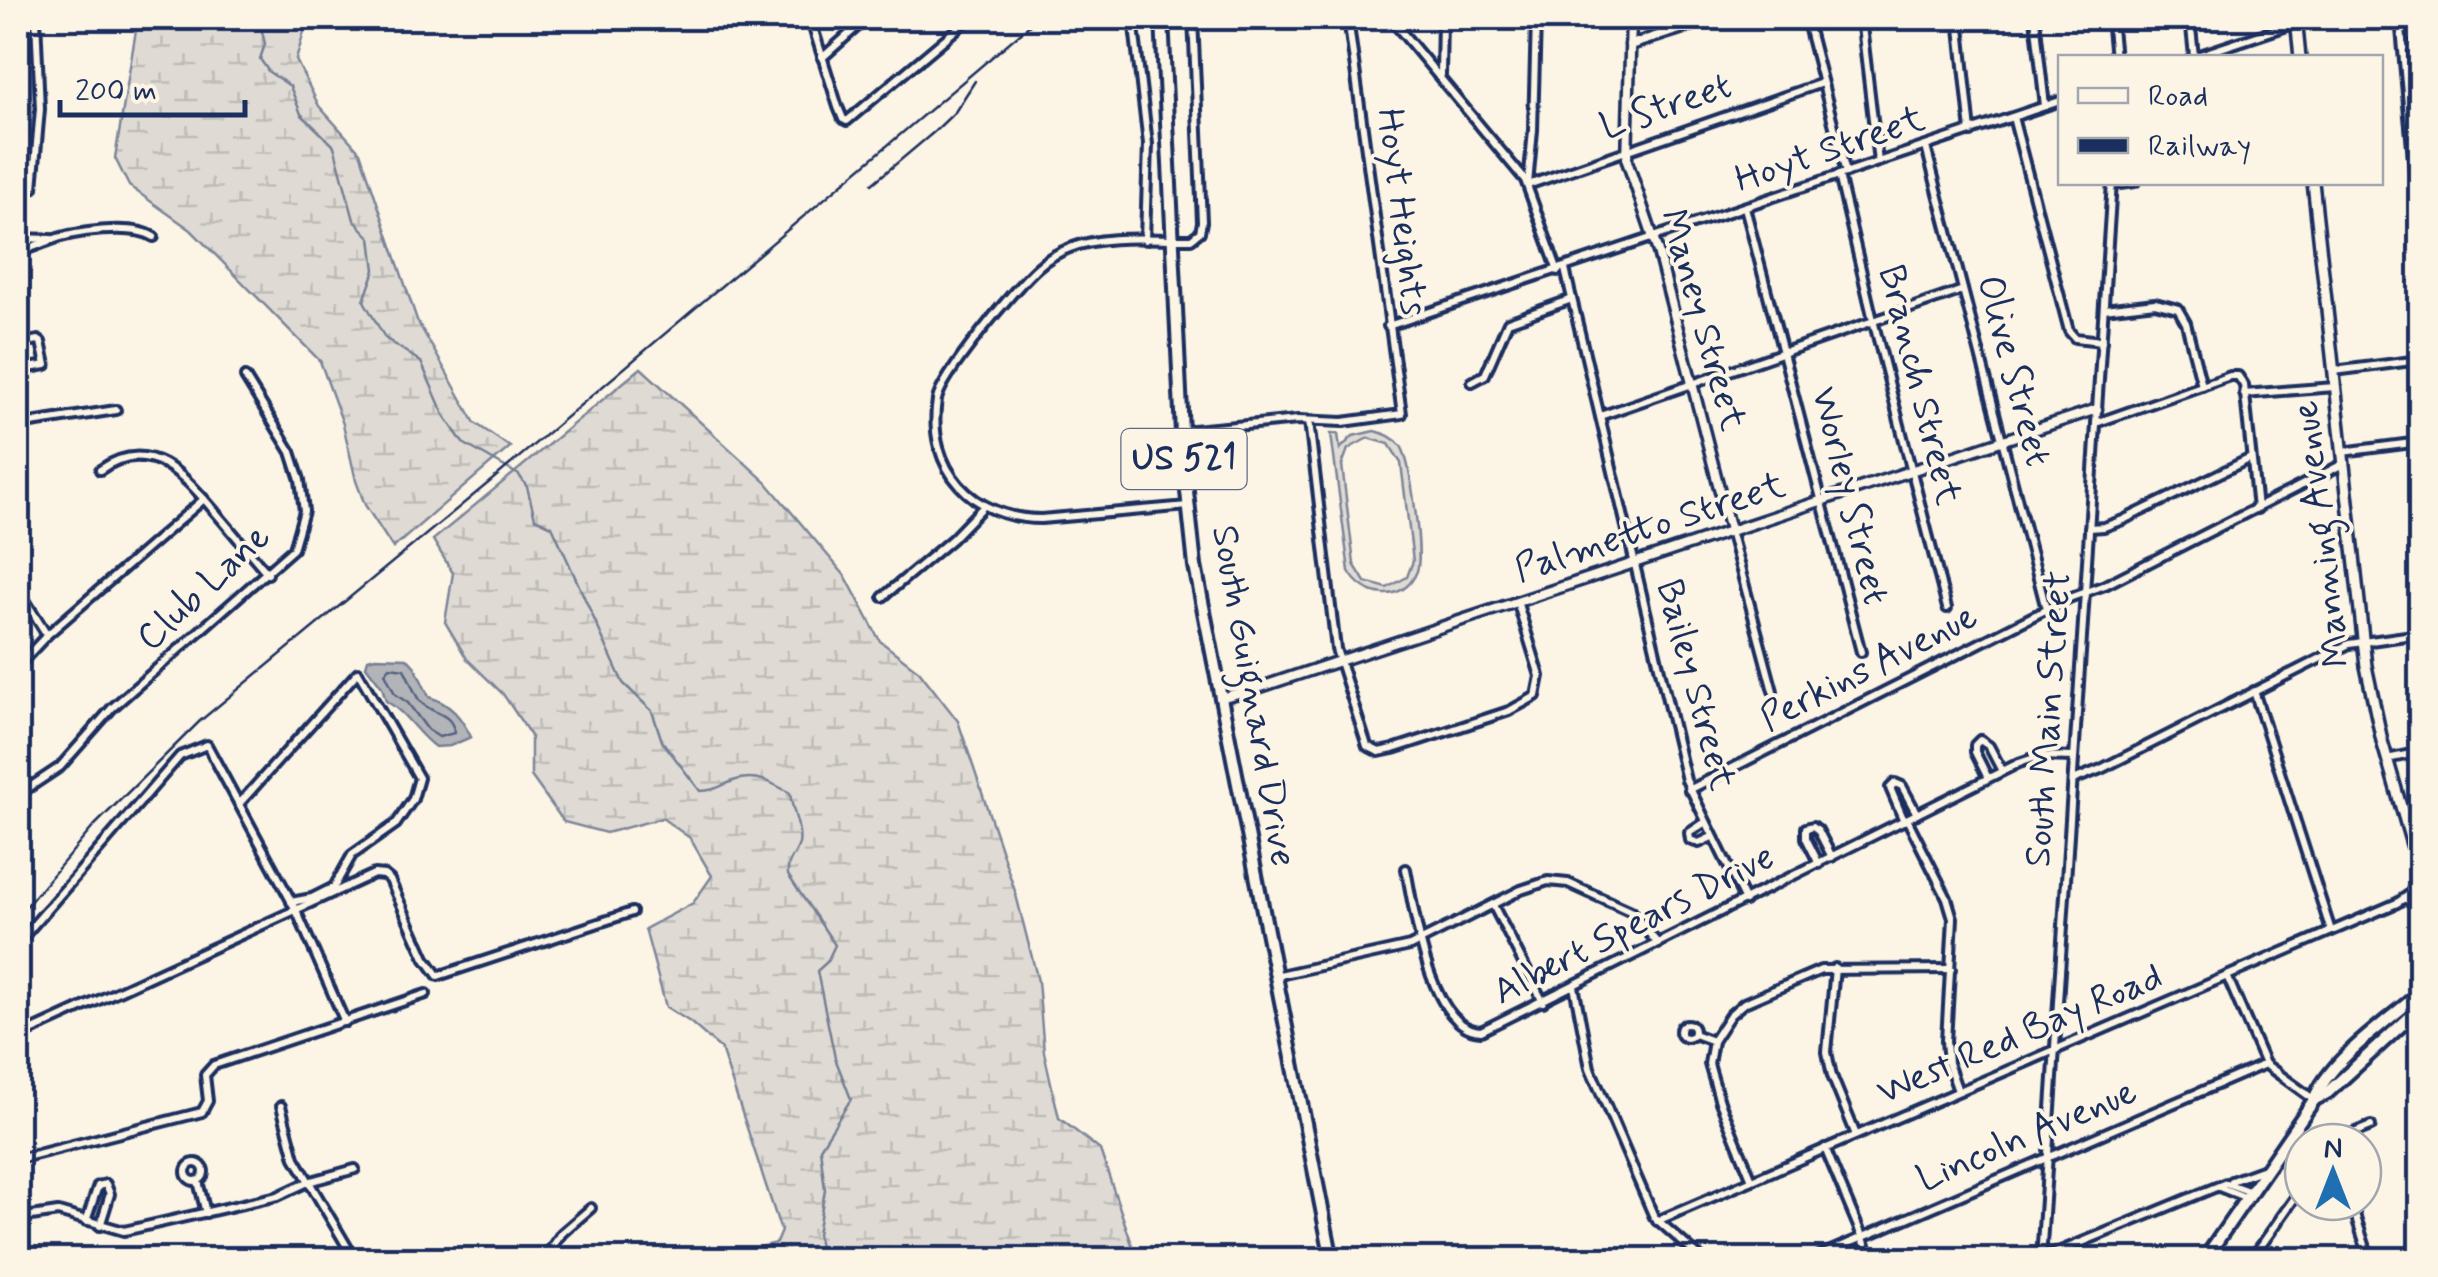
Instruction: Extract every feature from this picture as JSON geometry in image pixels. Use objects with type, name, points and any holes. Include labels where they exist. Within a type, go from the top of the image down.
[{"type":"main road","name":"South Guignard Drive","points":[[1162,18],[1182,431],[1195,566],[1332,1260]]},
{"type":"main road","points":[[2296,20],[2300,55]]},
{"type":"main road","name":"Manning Avenue","points":[[2313,185],[2362,642],[2387,760],[2420,874]]},
{"type":"main road","points":[[2298,1122],[2334,1070],[2420,994]]},
{"type":"main road","points":[[2314,1100],[2420,1008]]},
{"type":"main road","points":[[2204,1260],[2283,1143]]},
{"type":"street","points":[[33,188],[40,109],[36,18]]},
{"type":"street","points":[[810,18],[838,106],[843,119],[848,121],[970,18]]},
{"type":"street","points":[[822,58],[867,18]]},
{"type":"street","points":[[1133,18],[1148,144],[1145,240]]},
{"type":"street","points":[[1188,506],[1018,519],[984,506],[962,488],[942,460],[937,415],[942,386],[1024,281],[1042,264],[1069,248],[1088,243],[1196,236],[1202,222],[1193,18]]},
{"type":"street","name":"Hoyt Heights","points":[[1308,420],[1334,423],[1402,414],[1348,18]]},
{"type":"street","points":[[1390,18],[1528,185]]},
{"type":"street","points":[[1441,76],[1442,18]]},
{"type":"street","points":[[1528,185],[1536,18]]},
{"type":"street","name":"Maney Street","points":[[1632,18],[1626,150],[1629,169],[1653,239],[1773,691]]},
{"type":"street","points":[[1630,45],[1714,18]]},
{"type":"street","name":"Branch Street","points":[[1806,18],[1872,320],[1947,608]]},
{"type":"street","points":[[1861,18],[1878,162]]},
{"type":"street","points":[[1959,18],[1971,132]]},
{"type":"street","points":[[2034,18],[2045,106]]},
{"type":"street","points":[[2111,18],[2115,55]]},
{"type":"street","points":[[2190,18],[2193,55]]},
{"type":"street","points":[[2400,18],[2420,235]]},
{"type":"street","points":[[2199,55],[2296,20]]},
{"type":"street","points":[[2403,47],[2420,45]]},
{"type":"street","name":"L Street","points":[[1528,185],[1822,82]]},
{"type":"street","name":"Hoyt Street","points":[[1388,326],[2058,102]]},
{"type":"street","points":[[2013,117],[2069,330],[2074,338],[2102,340]]},
{"type":"street","name":"Olive Street","points":[[1926,146],[2046,609]]},
{"type":"street","name":"Bailey Street","points":[[1528,185],[1572,299],[1689,790],[1745,901]]},
{"type":"street","name":"South Main Street","points":[[2041,1259],[2112,185]]},
{"type":"street","name":"Worley Street","points":[[1745,207],[1861,652]]},
{"type":"street","points":[[18,251],[107,230],[143,231],[154,237]]},
{"type":"street","points":[[18,238],[52,240]]},
{"type":"street","points":[[1600,416],[1963,290]]},
{"type":"street","points":[[1472,382],[1485,375],[1508,322],[1572,299]]},
{"type":"street","points":[[2104,309],[2155,302],[2178,309],[2186,323],[2202,386]]},
{"type":"street","points":[[18,344],[42,342],[46,365],[18,370]]},
{"type":"street","points":[[2333,371],[2420,360]]},
{"type":"street","name":"Club Lane","points":[[18,795],[52,774],[112,708],[293,549],[301,526],[304,497],[291,452],[246,376]]},
{"type":"street","points":[[2096,423],[2238,376],[2244,394],[2257,509]]},
{"type":"street","points":[[2244,394],[2334,388]]},
{"type":"street","name":"Palmetto Street","points":[[1220,698],[2097,409]]},
{"type":"street","points":[[18,425],[116,410]]},
{"type":"street","points":[[1182,431],[1308,420],[1340,661],[1365,742],[1374,750],[1394,749],[1509,712],[1533,700],[1540,690],[1538,670],[1517,602]]},
{"type":"street","points":[[2341,452],[2420,442]]},
{"type":"street","points":[[100,470],[117,459],[128,458],[159,461],[182,473],[268,574]]},
{"type":"street","points":[[2089,528],[2124,520],[2250,458]]},
{"type":"street","name":"Perkins Avenue","points":[[1689,790],[2342,464]]},
{"type":"street","points":[[18,666],[47,635],[204,499]]},
{"type":"street","points":[[883,597],[952,539],[984,506]]},
{"type":"street","points":[[18,589],[47,635]]},
{"type":"street","points":[[2073,780],[2349,644],[2420,634]]},
{"type":"street","points":[[239,804],[358,672],[419,778],[414,799],[396,824],[352,855],[334,887],[312,898],[291,902]]},
{"type":"street","points":[[2254,691],[2331,931]]},
{"type":"street","points":[[1988,778],[1975,752],[1980,740],[1990,746],[2002,771]]},
{"type":"street","points":[[18,943],[180,756],[207,745],[296,910],[346,1022]]},
{"type":"street","points":[[2387,760],[2420,752]]},
{"type":"street","name":"Albert Spears Drive","points":[[1406,870],[1421,940],[1442,1000],[1468,1029],[1493,1027],[2002,771],[2040,756],[2074,757]]},
{"type":"street","points":[[1917,814],[1902,786],[1892,785],[1890,794],[1952,909],[1946,1056],[1958,1092]]},
{"type":"street","name":"Bailey Street","points":[[1704,823],[1689,833],[1690,840],[1699,843],[1712,837]]},
{"type":"street","name":"Albert Spears Drive","points":[[1819,864],[1806,838],[1806,828],[1813,826],[1818,830],[1832,857]]},
{"type":"street","points":[[18,1037],[374,874],[390,880],[432,969],[444,977],[632,912]]},
{"type":"street","points":[[2420,874],[2404,899],[2420,904]]},
{"type":"street","points":[[1275,976],[1378,955],[1421,940],[1534,884],[1564,882],[1632,912],[1658,944]]},
{"type":"street","name":"West Red Bay Road","points":[[1657,1220],[2404,899]]},
{"type":"street","points":[[1493,905],[1543,1002]]},
{"type":"street","points":[[1752,1180],[1709,1064],[1713,1040],[1725,1020],[1744,1003],[1815,972],[1836,968],[1951,970]]},
{"type":"street","points":[[1836,968],[1827,1052],[1832,1076],[1856,1135]]},
{"type":"street","points":[[2226,976],[2266,1064],[2314,1100]]},
{"type":"street","points":[[1574,986],[1589,1065],[1657,1220],[1703,1260]]},
{"type":"street","points":[[18,1159],[202,1112],[208,1101],[205,1075],[214,1064],[426,994]]},
{"type":"street","points":[[1694,1034],[1713,1040]]},
{"type":"street","name":"Lincoln Avenue","points":[[1810,1260],[2266,1064]]},
{"type":"street","points":[[281,1106],[293,1152],[355,1260]]},
{"type":"street","points":[[1825,1148],[1872,1260]]},
{"type":"street","points":[[2041,1259],[2268,1168]]},
{"type":"street","points":[[18,1218],[58,1212],[124,1231],[278,1196],[308,1182],[355,1169]]},
{"type":"street","points":[[198,1181],[206,1213]]},
{"type":"street","points":[[86,1221],[98,1186],[106,1184],[110,1191],[100,1226]]},
{"type":"street","points":[[2222,1185],[2236,1184],[2249,1195]]},
{"type":"street","points":[[544,1260],[562,1233],[590,1208]]},
{"type":"street","points":[[2251,1260],[2283,1214]]},
{"type":"street","points":[[2358,1222],[2370,1260]]},
{"type":"street","points":[[502,1260],[516,1260]]},
{"type":"green space","points":[[138,18],[308,18],[296,60],[319,106],[360,152],[417,320],[475,423],[510,447],[393,548],[365,505],[343,424],[320,361],[191,230],[129,186],[115,158]]},
{"type":"green space","points":[[641,368],[766,482],[846,577],[880,641],[919,671],[958,721],[1015,891],[1038,981],[1044,1052],[1059,1118],[1100,1150],[1137,1259],[714,1259],[776,1243],[781,1231],[721,1049],[666,1007],[645,929],[693,903],[712,876],[690,838],[662,818],[606,833],[564,822],[531,776],[531,736],[503,694],[467,659],[445,622],[453,573],[433,540]]},
{"type":"green space","points":[[1374,431],[1386,434],[1401,446],[1409,470],[1417,571],[1411,582],[1393,593],[1373,592],[1349,571],[1331,434],[1338,434],[1340,449],[1353,436]],"holes":[[[1368,438],[1389,444],[1401,463],[1413,561],[1407,577],[1387,588],[1365,582],[1354,564],[1342,465],[1348,449]]]},
{"type":"water","points":[[407,658],[429,697],[454,712],[471,737],[450,746],[435,747],[386,701],[382,687],[366,666],[368,659]]},
{"type":"waterway","points":[[259,18],[265,44],[260,59],[269,72],[290,86],[301,114],[334,146],[354,220],[371,238],[375,270],[364,301],[385,338],[421,362],[444,415],[463,443],[519,475],[527,487],[535,518],[552,526],[623,683],[652,711],[662,741],[700,791],[755,778],[790,793],[800,838],[788,875],[835,945],[827,962],[817,971],[835,1058],[851,1099],[820,1148],[825,1190],[817,1234],[823,1260]]},
{"type":"railway","points":[[18,916],[94,826],[200,721],[492,480],[1038,18]]},
{"type":"railway","points":[[872,184],[955,112],[975,81]]}]
